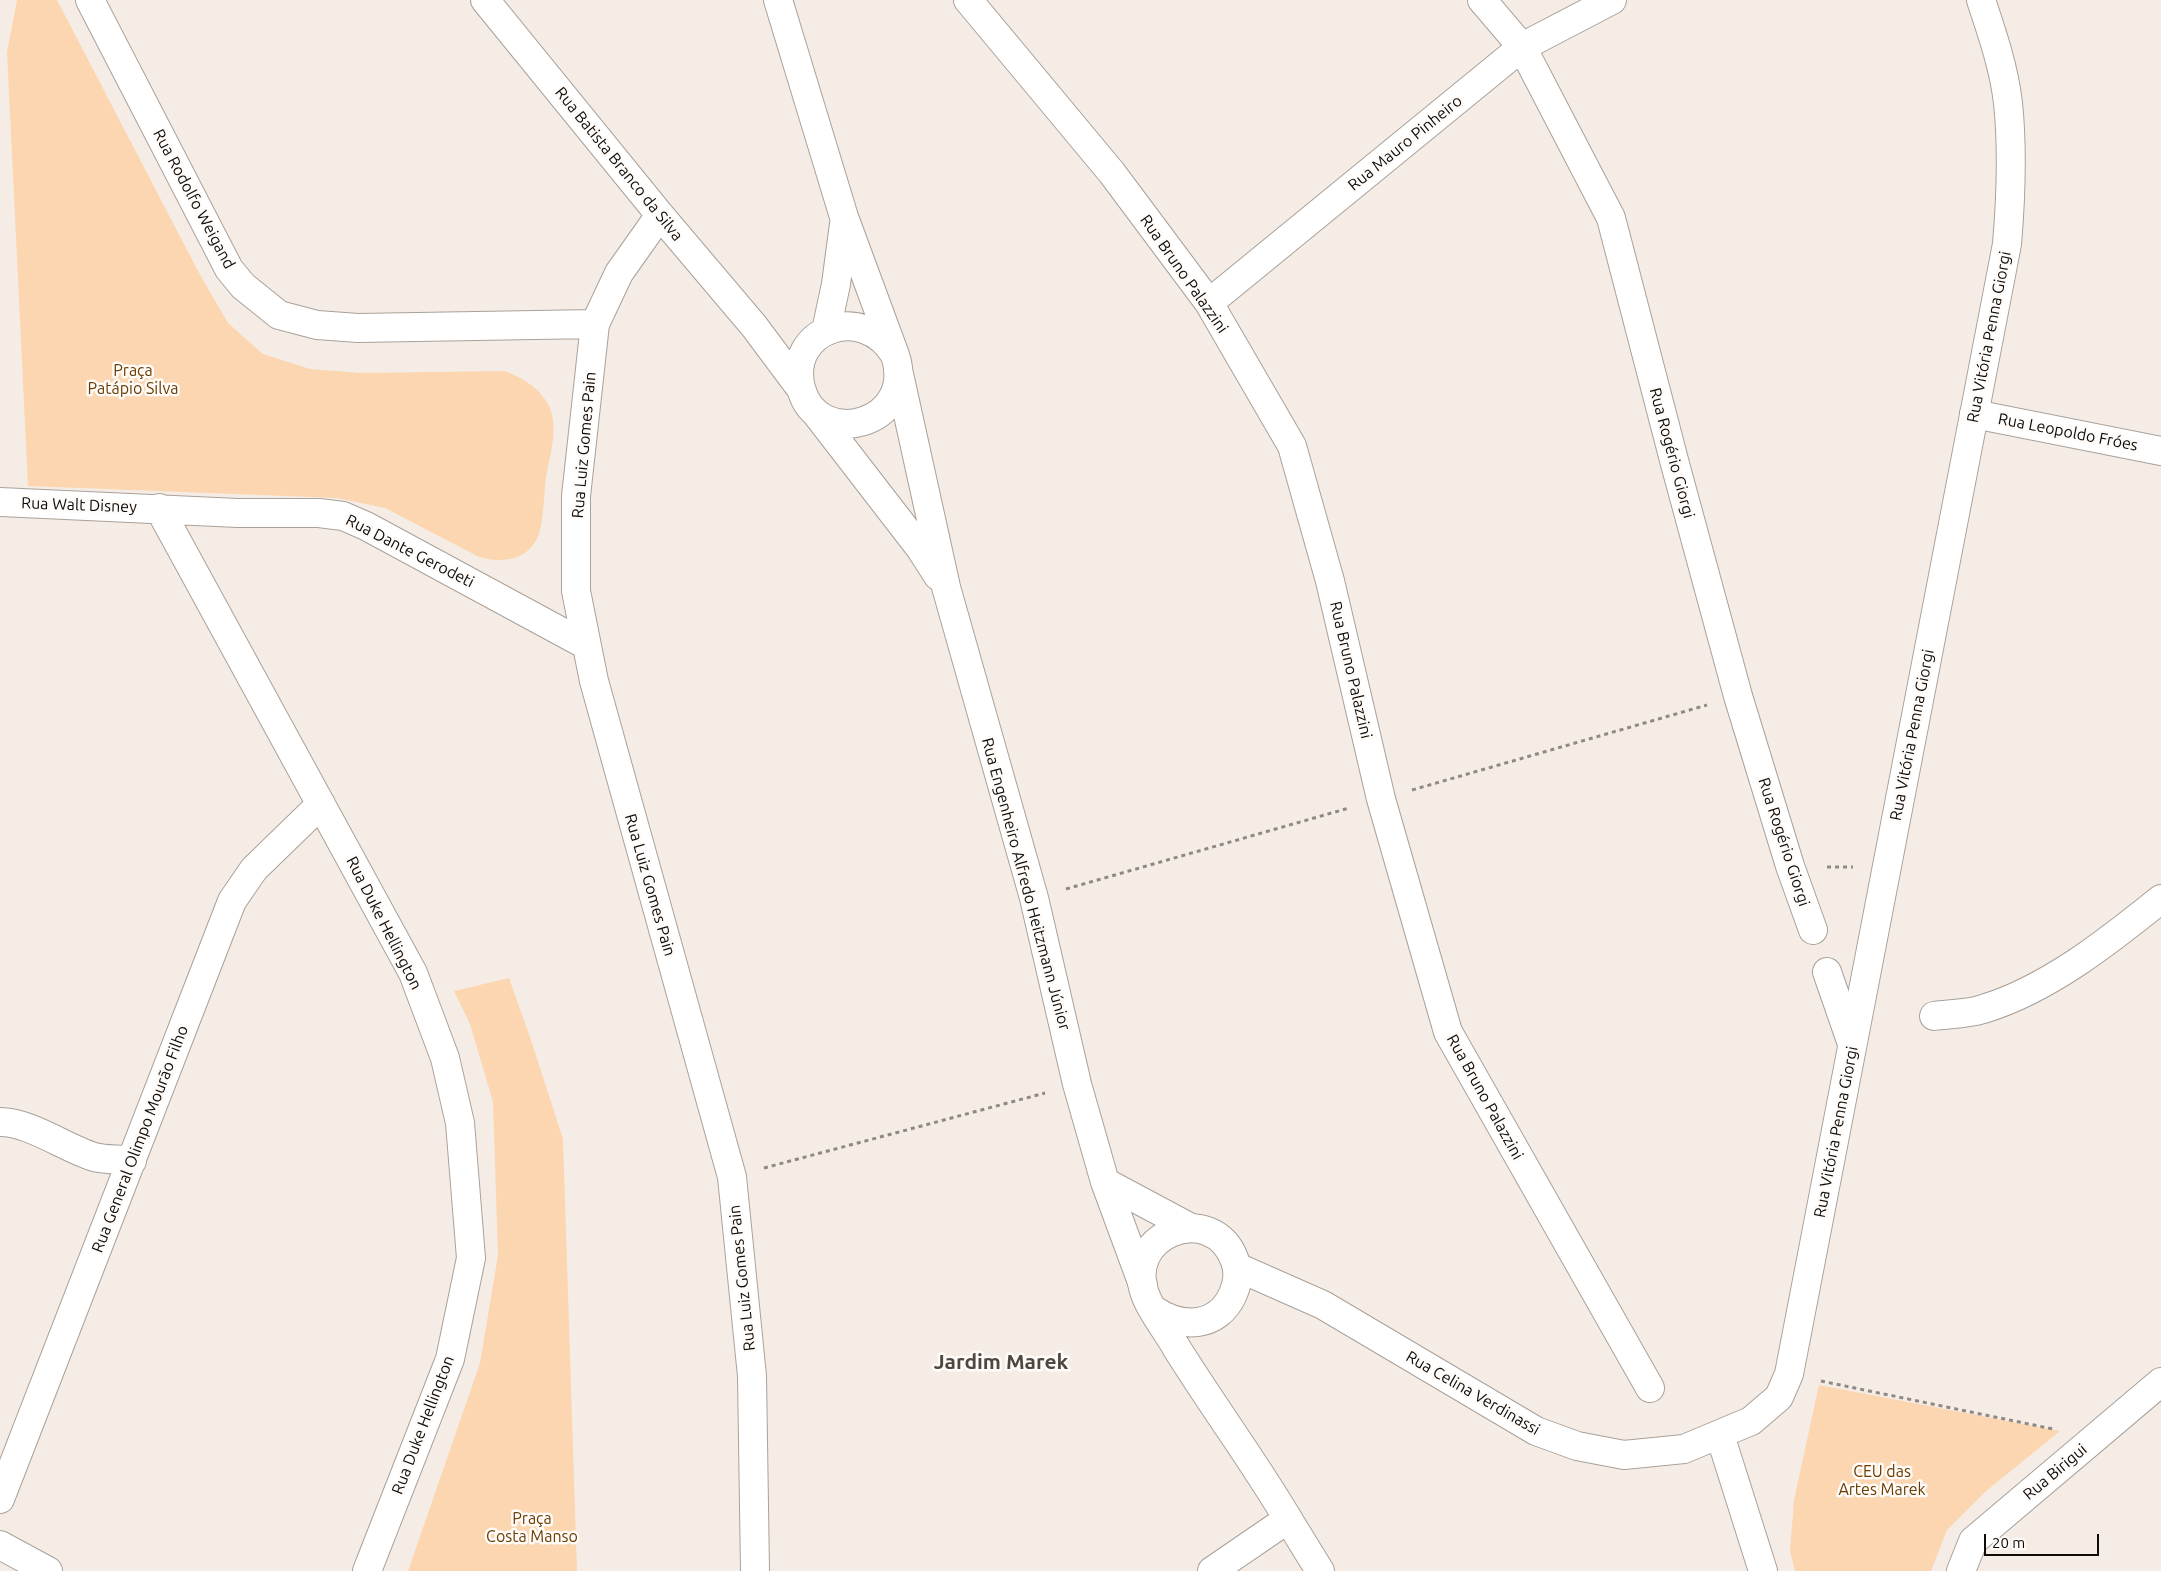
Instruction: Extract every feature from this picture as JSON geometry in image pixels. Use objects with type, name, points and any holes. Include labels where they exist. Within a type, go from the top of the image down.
[{"type":"street","name":"Rua Rodolfo Weigand","points":[[90,0],[229,269],[248,292],[279,315],[317,324],[358,328],[595,324]]},
{"type":"street","name":"Rua Batista Branco da Silva","points":[[485,0],[660,215],[754,326],[806,398]]},
{"type":"street","name":"Rua Engenheiro Alfredo Heitzmann Júnior","points":[[778,0],[844,217],[897,364],[946,587],[1034,898],[1078,1084],[1105,1182],[1143,1285]]},
{"type":"street","name":"Rua Bruno Palazzini","points":[[968,0],[1112,173],[1209,303],[1292,446],[1330,581],[1381,799],[1448,1032],[1650,1388]]},
{"type":"street","name":"Rua Rogério Giorgi","points":[[1482,0],[1522,47],[1612,218],[1675,464],[1738,696],[1790,866],[1812,930]]},
{"type":"street","name":"Rua Mauro Pinheiro","points":[[1209,303],[1522,47],[1612,0]]},
{"type":"street","name":"Rua Vitória Penna Giorgi","points":[[1720,1435],[1751,1421],[1780,1397],[1789,1374],[2007,244],[2012,176],[2008,102],[1995,42],[1981,0]]},
{"type":"street","name":"Rua Luiz Gomes Pain","points":[[660,215],[619,273],[595,324],[576,496],[576,591],[586,645],[606,727],[732,1176],[752,1376],[755,1571]]},
{"type":"street","name":"Rua Engenheiro Alfredo Heitzmann Júnior","points":[[826,331],[836,284],[844,217]]},
{"type":"street","name":"Rua Batista Branco da Silva","points":[[754,326],[804,354]]},
{"type":"street","points":[[837,326],[860,327],[881,337],[897,364],[898,384],[891,402],[884,410],[867,421],[847,424],[837,423],[818,414],[806,398],[800,367],[804,354],[816,338],[826,331],[837,326]]},
{"type":"street","name":"Rua Engenheiro Alfredo Heitzmann Júnior","points":[[806,398],[914,541],[946,587]]},
{"type":"street","name":"Rua Leopoldo Fróes","points":[[1974,414],[2161,451]]},
{"type":"street","name":"Rua Walt Disney","points":[[0,502],[159,508]]},
{"type":"street","name":"Rua Dante Gerodeti","points":[[159,508],[238,513],[319,513],[342,516],[366,526],[586,645]]},
{"type":"street","name":"Rua Duke Hellington","points":[[159,508],[413,973],[445,1058],[460,1123],[471,1258],[450,1359],[367,1571]]},
{"type":"street","name":"Rua General Olimpo Mourão Filho","points":[[0,1499],[232,901],[254,869],[321,804]]},
{"type":"street","points":[[1934,1016],[1982,1010],[2035,989],[2127,926],[2161,899]]},
{"type":"street","points":[[1826,972],[1852,1044]]},
{"type":"street","points":[[0,1122],[7,1122],[29,1129],[95,1157],[132,1160]]},
{"type":"street","points":[[1105,1182],[1191,1228]]},
{"type":"street","points":[[1154,1310],[1166,1318],[1179,1323],[1194,1324],[1219,1314],[1229,1303],[1236,1279],[1232,1254],[1225,1244],[1204,1230],[1191,1228],[1163,1235],[1152,1245],[1145,1257],[1141,1271],[1147,1299],[1208,1399],[1288,1519],[1320,1571]]},
{"type":"street","name":"Rua Celina Verdinassi","points":[[1236,1279],[1323,1305],[1536,1431],[1577,1446],[1624,1455],[1684,1449],[1720,1435]]},
{"type":"street","points":[[1207,1320],[1195,1344],[1192,1357],[1194,1368],[1208,1399]]},
{"type":"street","name":"Rua Birigui","points":[[1961,1571],[1973,1541],[2161,1382]]},
{"type":"street","points":[[1720,1435],[1763,1571]]},
{"type":"street","points":[[1212,1571],[1288,1519]]},
{"type":"street","points":[[0,1545],[48,1571]]},
{"type":"path","points":[[1034,898],[1738,696]]},
{"type":"path","points":[[1790,866],[1886,868]]},
{"type":"path","points":[[732,1176],[1054,1091]]},
{"type":"path","points":[[1789,1374],[2095,1438]]},
{"type":"green space","name":"Praça Patápio Silva","points":[[17,0],[57,0],[199,273],[228,323],[263,354],[310,369],[361,373],[505,371],[525,381],[541,394],[552,414],[554,432],[546,477],[541,526],[538,537],[526,552],[509,559],[500,560],[479,557],[385,508],[337,498],[28,486],[7,52]]},
{"type":"green space","name":"Praça Costa Manso","points":[[509,978],[563,1139],[577,1571],[408,1571],[480,1363],[498,1255],[493,1102],[470,1024],[454,991]]},
{"type":"green space","name":"CEU das Artes Marek","points":[[1819,1385],[2060,1431],[1985,1492],[1947,1530],[1931,1571],[1795,1571],[1790,1551],[1794,1500]]},
{"type":"district","name":"Jardim Marek","points":[[1001,1362]]}]
